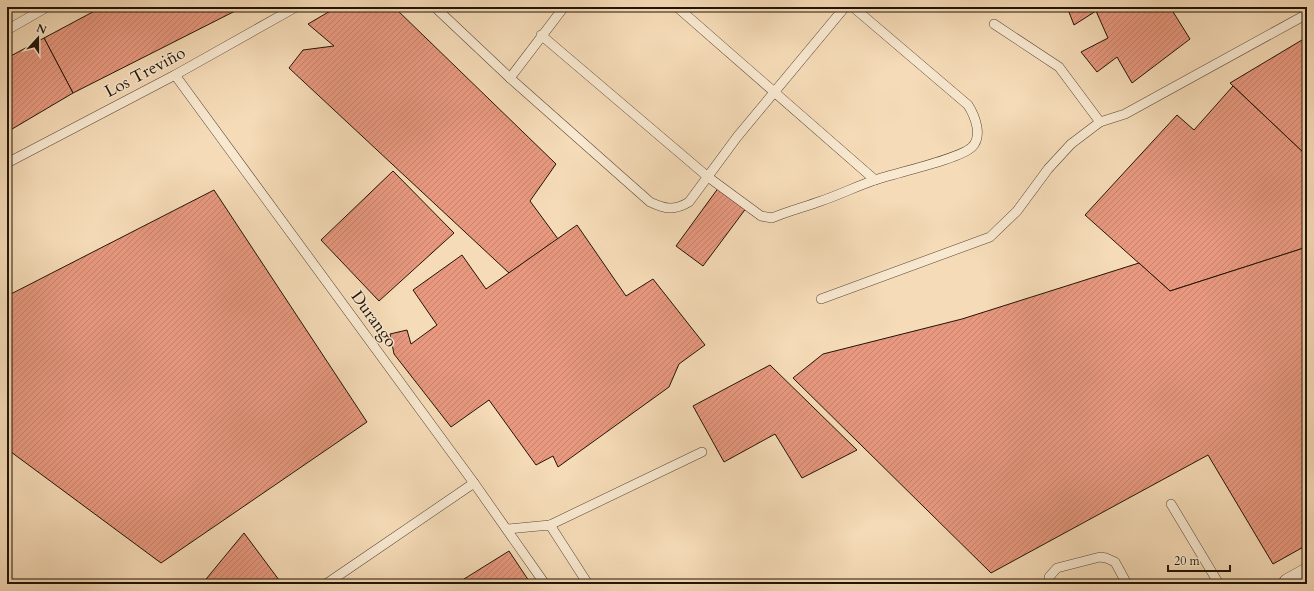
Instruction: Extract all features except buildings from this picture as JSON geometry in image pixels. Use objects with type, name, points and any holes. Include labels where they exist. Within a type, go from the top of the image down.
[{"type":"street","points":[[1289,584],[1307,574]]},
{"type":"lane","points":[[7,30],[47,7]]},
{"type":"lane","name":"Los Treviño","points":[[7,163],[175,75],[296,7]]},
{"type":"lane","points":[[510,78],[564,7]]},
{"type":"lane","points":[[677,7],[875,180]]},
{"type":"lane","points":[[438,10],[510,78],[650,202],[670,209],[679,208],[689,202],[737,137],[845,7]]},
{"type":"lane","points":[[542,35],[708,177],[761,216],[770,218],[821,202],[875,180],[966,152],[974,146],[978,135],[974,115],[968,105],[853,7]]},
{"type":"lane","points":[[820,299],[990,237],[1017,211],[1048,169],[1071,144],[1100,122],[1125,114],[1307,14]]},
{"type":"lane","points":[[994,24],[1059,67],[1100,122]]},
{"type":"lane","name":"Durango","points":[[175,75],[474,483],[545,584]]},
{"type":"lane","points":[[507,529],[550,525],[702,452]]},
{"type":"lane","points":[[326,584],[474,483]]},
{"type":"lane","points":[[1171,504],[1219,584]]},
{"type":"lane","points":[[550,525],[588,584]]},
{"type":"lane","points":[[1050,584],[1049,577],[1057,568],[1100,557],[1111,559],[1114,562],[1127,584]]}]
